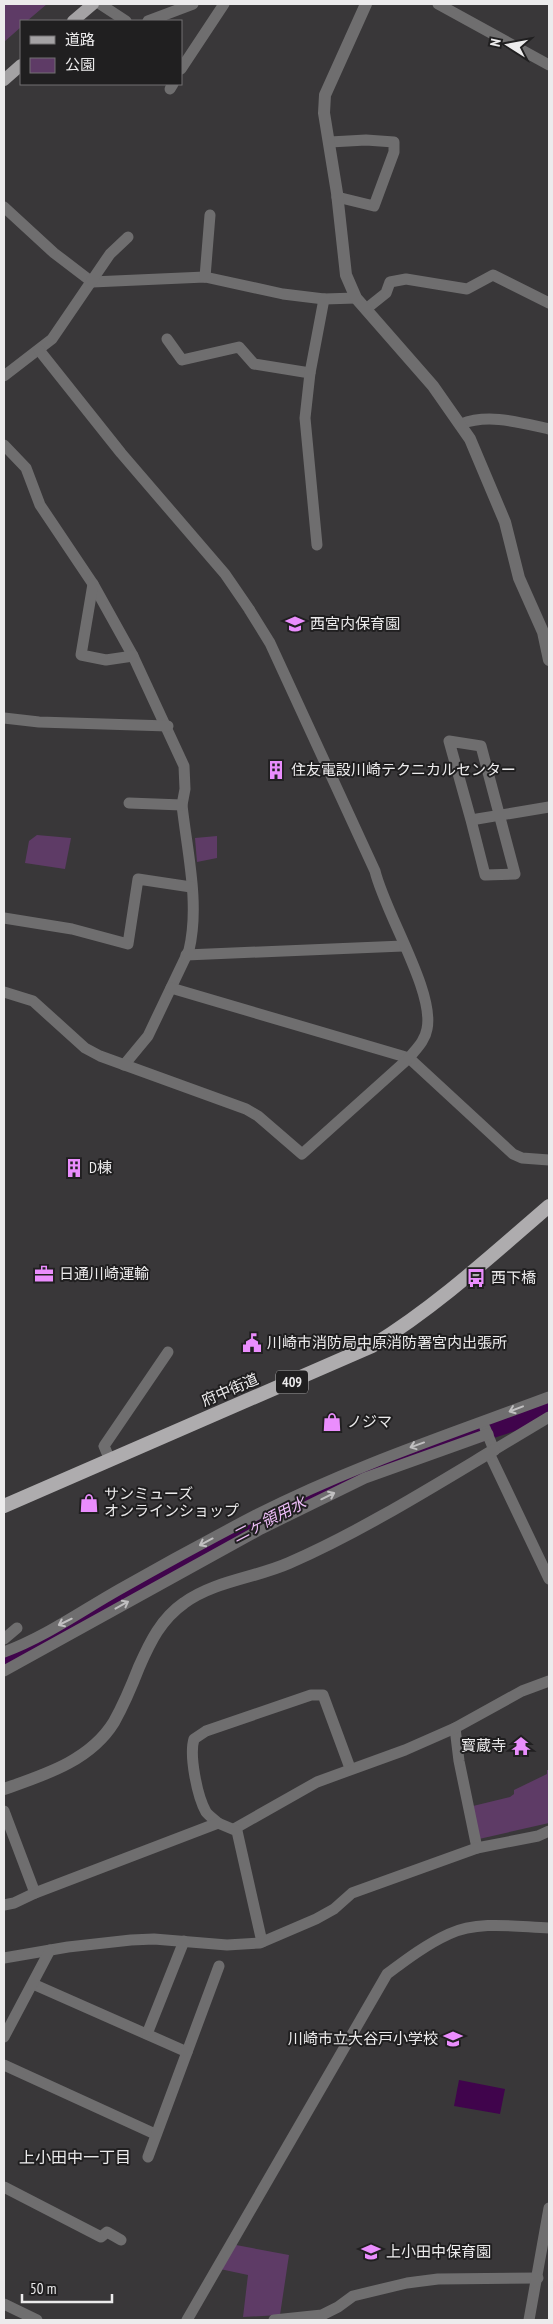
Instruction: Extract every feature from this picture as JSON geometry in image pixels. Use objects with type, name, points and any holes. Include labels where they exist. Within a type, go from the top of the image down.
[{"type":"highway","name":"府中街道","points":[[4,1506],[372,1346],[428,1308],[549,1206]]},
{"type":"main road","points":[[74,20],[93,4]]},
{"type":"main road","points":[[4,80],[20,67]]},
{"type":"street","points":[[100,4],[124,20]]},
{"type":"street","points":[[151,20],[193,4]]},
{"type":"street","points":[[182,67],[224,4]]},
{"type":"street","points":[[366,4],[325,95],[324,113],[330,142],[346,275],[356,298],[434,386],[461,424],[481,462],[505,522],[519,578],[543,632],[549,660]]},
{"type":"street","points":[[438,4],[549,65]]},
{"type":"street","points":[[330,142],[366,140],[394,142],[394,152],[374,206],[337,197]]},
{"type":"street","points":[[4,207],[54,253],[92,282],[205,277],[283,294],[324,299],[356,298]]},
{"type":"street","points":[[205,277],[210,215]]},
{"type":"street","points":[[4,376],[52,339],[110,254],[128,237]]},
{"type":"street","points":[[366,309],[386,293],[390,282],[406,279],[467,289],[493,275],[549,303]]},
{"type":"street","points":[[317,545],[306,426],[310,373],[324,299]]},
{"type":"street","points":[[167,340],[182,360],[239,347],[254,364],[310,373]]},
{"type":"street","points":[[4,992],[33,1000],[86,1048],[124,1065],[246,1109],[258,1116],[302,1154],[409,1058],[422,1042],[427,1030],[428,1013],[424,993],[380,892],[375,872],[270,644],[225,574],[121,453],[39,350]]},
{"type":"street","points":[[461,424],[473,419],[498,420],[549,429]]},
{"type":"street","points":[[4,445],[26,468],[40,505],[93,584],[134,656],[168,726],[184,766],[186,789],[182,805],[193,909],[192,937],[186,955],[148,1036],[124,1065]]},
{"type":"street","points":[[93,584],[81,654],[106,660],[134,656]]},
{"type":"street","points":[[4,718],[39,722],[168,726]]},
{"type":"street","points":[[449,741],[481,746],[500,815],[515,874],[485,875],[449,741]]},
{"type":"street","points":[[128,803],[182,805]]},
{"type":"street","points":[[471,820],[549,807]]},
{"type":"street","points":[[4,918],[72,929],[128,944],[138,879],[191,887]]},
{"type":"street","points":[[186,955],[403,946]]},
{"type":"street","points":[[171,988],[409,1058],[513,1154],[522,1158],[549,1160]]},
{"type":"street","points":[[110,1460],[104,1446],[168,1352]]},
{"type":"street","points":[[4,1671],[252,1534],[356,1482],[485,1427],[549,1397]]},
{"type":"street","points":[[4,1789],[69,1764],[97,1741],[113,1723],[158,1627],[171,1612],[185,1601],[205,1591],[288,1564],[332,1543],[549,1417]]},
{"type":"street","points":[[485,1427],[491,1452],[549,1579]]},
{"type":"street","points":[[4,1652],[24,1644],[74,1618],[118,1590],[257,1515],[362,1467],[436,1437],[485,1427]]},
{"type":"street","points":[[4,1639],[17,1628]]},
{"type":"street","points":[[234,1829],[317,1782],[350,1768],[383,1760],[454,1728],[522,1691],[549,1681]]},
{"type":"street","points":[[262,1942],[237,1831],[218,1823],[207,1813],[200,1796],[191,1749],[194,1739],[206,1731],[311,1695],[322,1695],[350,1768]]},
{"type":"street","points":[[454,1728],[458,1761],[477,1848]]},
{"type":"street","points":[[4,1811],[35,1893]]},
{"type":"street","points":[[4,1905],[14,1903],[35,1893],[218,1823]]},
{"type":"street","points":[[4,1958],[131,1940],[184,1941],[231,1945],[262,1942],[316,1919],[334,1909],[352,1893],[477,1848],[538,1836],[549,1831]]},
{"type":"street","points":[[187,2320],[387,1974],[417,1952],[450,1933],[491,1926],[549,1928]]},
{"type":"street","points":[[147,2034],[184,1941]]},
{"type":"street","points":[[4,2037],[50,1950]]},
{"type":"street","points":[[148,2157],[219,1966]]},
{"type":"street","points":[[33,1984],[187,2052]]},
{"type":"street","points":[[4,2065],[155,2134]]},
{"type":"street","points":[[4,2187],[101,2236],[107,2232],[121,2240]]},
{"type":"street","points":[[530,2320],[549,2208]]},
{"type":"street","points":[[274,2320],[322,2315],[338,2307],[353,2296],[407,2283],[438,2280],[538,2278]]},
{"type":"street","points":[[4,2304],[38,2320]]},
{"type":"green space","points":[[4,4],[47,4],[28,20],[20,20],[20,28],[4,42]]},
{"type":"green space","points":[[37,835],[71,838],[65,869],[25,863],[29,841]]},
{"type":"green space","points":[[217,836],[217,858],[197,862],[195,838]]},
{"type":"green space","points":[[547,1770],[549,1770],[549,1823],[479,1839],[473,1806],[510,1797],[514,1794],[514,1790],[547,1774]]},
{"type":"green space","points":[[236,2245],[289,2255],[280,2315],[243,2317],[248,2275],[220,2269]]},
{"type":"shaded area","points":[[459,2080],[505,2089],[500,2114],[454,2106]]},
{"type":"waterway","name":"二ヶ領用水","points":[[4,1662],[270,1518],[365,1472],[438,1445],[549,1409]]},
{"type":"place","name":"西宮内保育園","points":[[295,624]]},
{"type":"place","name":"住友電設川崎テクニカルセンター","points":[[276,770]]},
{"type":"place","name":"D棟","points":[[74,1168]]},
{"type":"place","name":"日通川崎運輸","points":[[44,1274]]},
{"type":"place","name":"西下橋","points":[[476,1278]]},
{"type":"place","name":"川崎市消防局中原消防署宮内出張所","points":[[252,1343]]},
{"type":"place","name":"ノジマ","points":[[332,1422]]},
{"type":"place","name":"サンミューズ オンラインショップ","points":[[89,1503]]},
{"type":"place","name":"寳蔵寺","points":[[521,1746]]},
{"type":"place","name":"川崎市立大谷戸小学校","points":[[453,2039]]},
{"type":"place","name":"上小田中保育園","points":[[371,2252]]},
{"type":"district","name":"上小田中一丁目","points":[[75,2157]]}]
